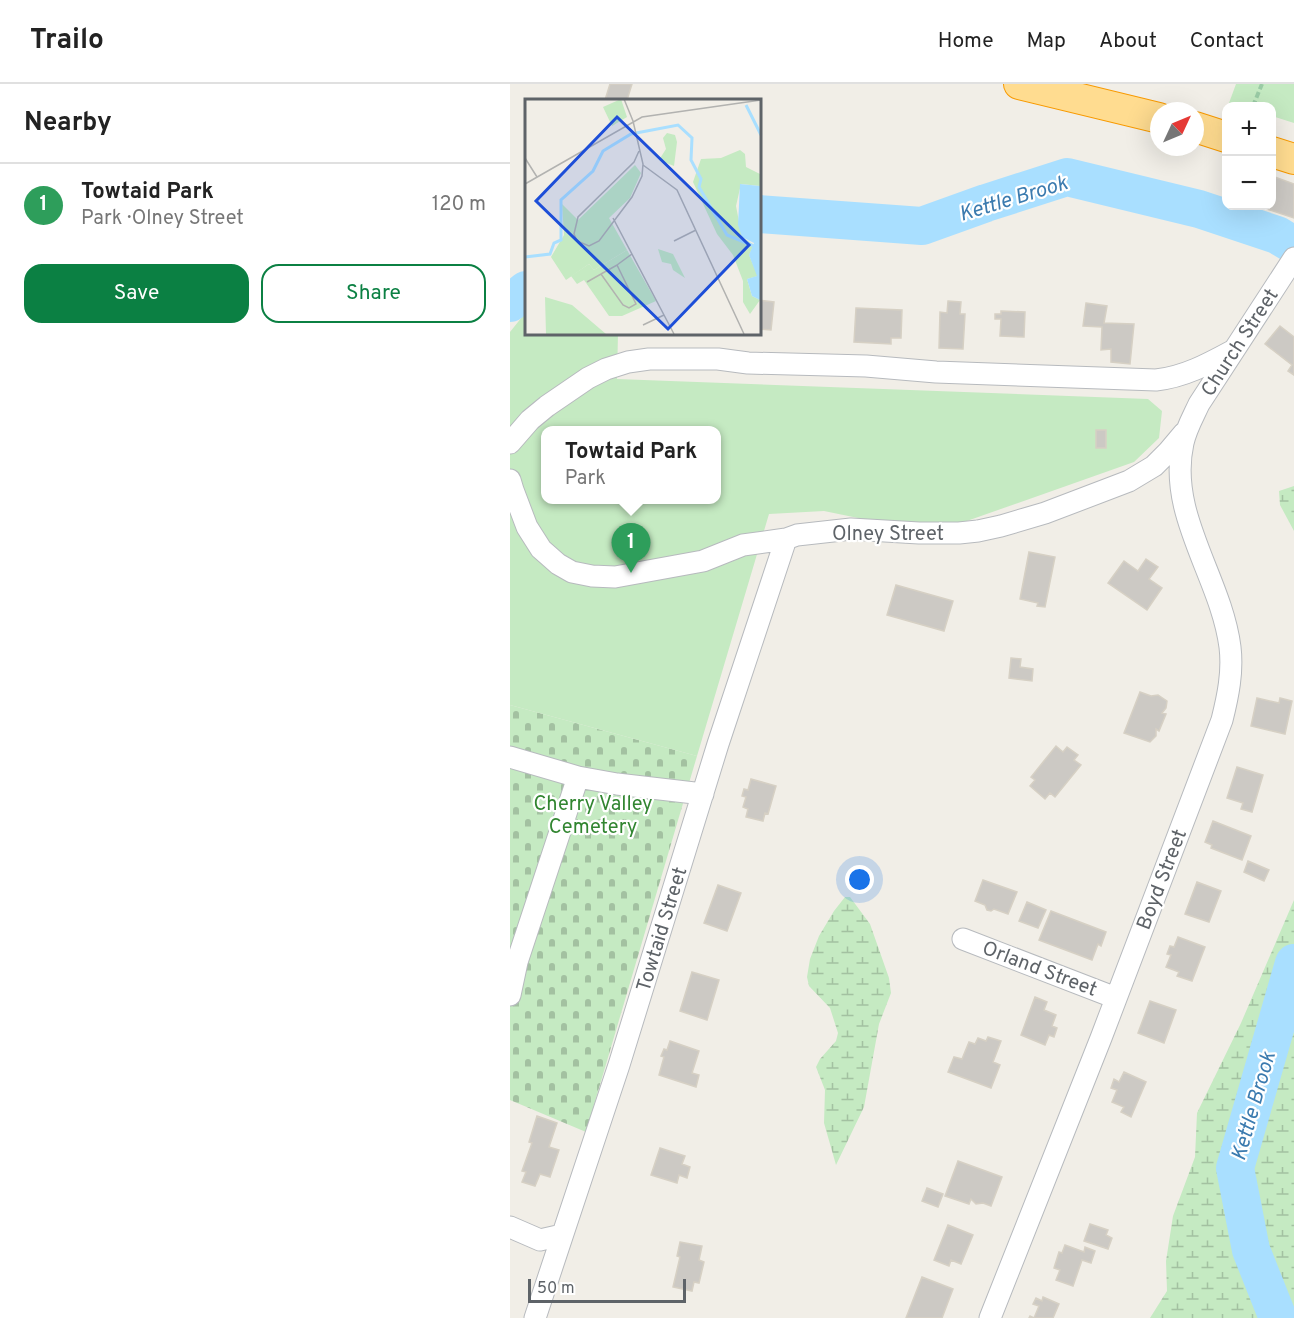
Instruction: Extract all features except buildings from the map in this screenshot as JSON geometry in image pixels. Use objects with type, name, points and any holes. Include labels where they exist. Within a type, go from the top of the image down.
[{"type":"highway","points":[[1019,84],[1150,116]]},
{"type":"highway","points":[[1204,130],[1222,135]]},
{"type":"highway","points":[[1276,153],[1294,159]]},
{"type":"street","name":"Church Street","points":[[1188,428],[1199,404],[1294,259]]},
{"type":"street","points":[[510,443],[530,420],[588,378],[628,362],[649,359],[718,359],[748,363],[866,366],[936,372],[1156,380],[1189,372],[1233,351]]},
{"type":"street","name":"Olney Street","points":[[510,480],[527,527],[541,549],[558,564],[572,572],[615,577],[703,561],[743,545],[786,539],[797,535],[851,529],[949,533],[978,531],[1001,526],[1045,513],[1129,481],[1154,466],[1188,428]]},
{"type":"street","name":"Boyd Street","points":[[990,1318],[1222,720],[1230,683],[1231,660],[1228,635],[1221,610],[1188,520],[1183,497],[1181,455],[1188,428]]},
{"type":"street","name":"Towtaid Street","points":[[535,1318],[623,1053],[703,794],[786,539]]},
{"type":"street","points":[[510,757],[578,777],[703,794]]},
{"type":"street","points":[[510,995],[517,962],[578,777]]},
{"type":"street","name":"Orland Street","points":[[963,939],[1116,998]]},
{"type":"street","points":[[510,1227],[540,1240],[562,1235]]},
{"type":"path","points":[[1255,102],[1262,84]]},
{"type":"green space","points":[[1236,84],[1294,84],[1294,123],[1276,117],[1276,102],[1229,102]]},
{"type":"green space","points":[[525,313],[525,334],[618,334],[617,379],[1148,399],[1162,411],[1159,438],[1134,462],[964,522],[897,526],[824,511],[769,514],[697,756],[510,705],[510,332]]},
{"type":"green space","points":[[1294,486],[1294,531],[1280,505],[1279,491]]},
{"type":"green space","name":"Cherry Valley Cemetery","points":[[510,705],[697,756],[586,1132],[510,1100]]},
{"type":"green space","points":[[845,897],[850,897],[870,924],[889,978],[891,993],[879,1024],[864,1107],[836,1165],[824,1123],[825,1090],[816,1067],[836,1041],[838,1033],[830,1008],[809,986],[807,977],[810,959],[819,936]]},
{"type":"green space","points":[[1294,900],[1294,1318],[1150,1318],[1167,1291],[1166,1261],[1173,1216],[1195,1157],[1197,1113],[1241,1023]]},
{"type":"waterway","name":"Kettle Brook","points":[[760,214],[922,226],[1067,177],[1199,209],[1277,235],[1294,245]]},
{"type":"waterway","name":"Kettle Brook","points":[[510,303],[525,291]]},
{"type":"waterway","name":"Kettle Brook","points":[[1278,1318],[1251,1250],[1235,1168],[1294,963]]},
{"type":"place","name":"Towtaid Park","points":[[631,573]]}]
